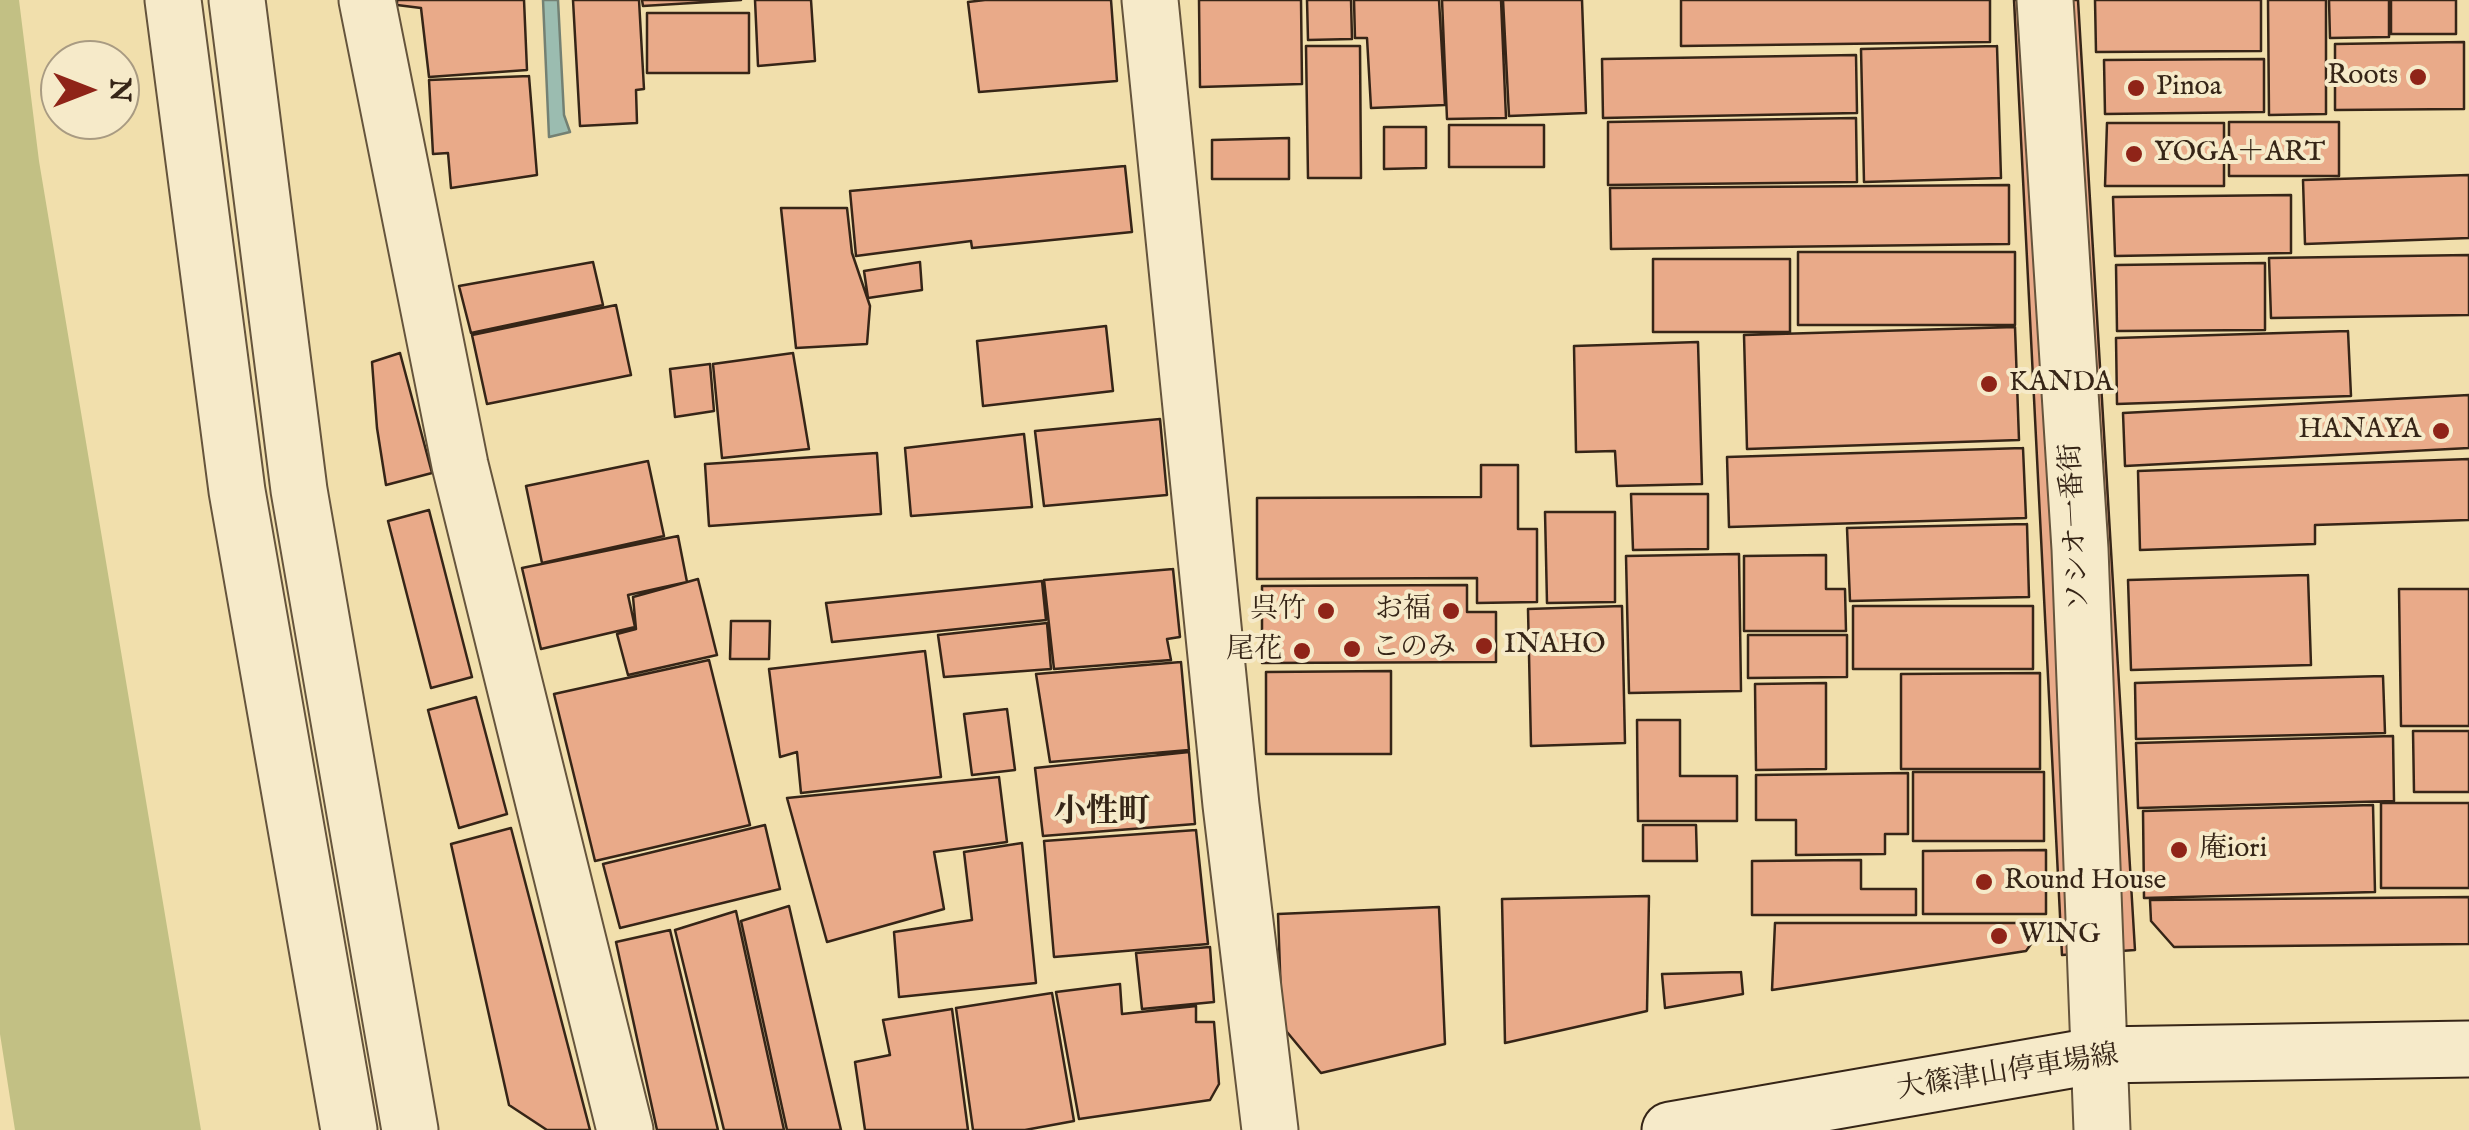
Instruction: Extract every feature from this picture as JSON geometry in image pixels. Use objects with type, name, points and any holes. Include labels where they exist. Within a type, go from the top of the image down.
[{"type":"street","points":[[173,0],[237,491],[349,1130]]},
{"type":"street","points":[[237,0],[299,490],[410,1130]]},
{"type":"street","points":[[367,0],[460,465],[625,1130]]},
{"type":"street","points":[[1150,0],[1231,806],[1270,1130]]},
{"type":"street","name":"ソシオ一番街","points":[[2045,0],[2080,549],[2102,1130]]},
{"type":"street","name":"大篠津山停車場線","points":[[1670,1130],[2099,1055],[2469,1049]]},
{"type":"shaded area","points":[[0,0],[19,0],[39,161],[201,1130],[15,1130],[0,1034]]},
{"type":"water","points":[[543,0],[558,0],[564,115],[570,132],[549,137]]},
{"type":"building","points":[[397,0],[524,0],[527,70],[429,77],[421,8],[397,5]]},
{"type":"building","points":[[573,0],[639,0],[644,89],[636,90],[637,123],[580,126]]},
{"type":"building","points":[[642,0],[741,0],[643,6]]},
{"type":"building","points":[[755,0],[811,0],[815,61],[758,66]]},
{"type":"building","points":[[1111,0],[1117,81],[979,92],[968,2]]},
{"type":"building","points":[[1199,0],[1301,0],[1302,84],[1200,87]]},
{"type":"building","points":[[1307,0],[1351,0],[1352,39],[1308,40]]},
{"type":"building","points":[[1354,0],[1439,0],[1445,105],[1371,108],[1367,38],[1355,38]]},
{"type":"building","points":[[1442,0],[1501,0],[1506,118],[1447,119]]},
{"type":"building","points":[[1503,0],[1582,0],[1586,113],[1509,116]]},
{"type":"building","points":[[1681,0],[1990,0],[1990,42],[1681,46]]},
{"type":"building","points":[[2014,0],[2078,0],[2135,950],[2062,955]]},
{"type":"building","points":[[2095,0],[2261,0],[2261,51],[2096,52]]},
{"type":"building","points":[[2268,0],[2326,0],[2326,114],[2269,115]]},
{"type":"building","points":[[2329,0],[2389,0],[2389,37],[2330,38]]},
{"type":"building","points":[[2391,0],[2456,0],[2456,34],[2391,34]]},
{"type":"building","points":[[647,13],[749,13],[749,73],[647,73]]},
{"type":"building","points":[[2464,42],[2464,109],[2335,110],[2335,44]]},
{"type":"building","points":[[1306,46],[1360,46],[1361,178],[1308,178]]},
{"type":"building","points":[[1997,46],[2001,178],[1864,182],[1861,49]]},
{"type":"building","points":[[1856,55],[1857,113],[1603,118],[1602,59]]},
{"type":"building","points":[[2264,59],[2264,112],[2105,114],[2104,60]]},
{"type":"building","points":[[529,76],[537,175],[451,188],[448,153],[433,154],[429,80]]},
{"type":"building","points":[[1856,118],[1857,182],[1608,185],[1608,122]]},
{"type":"building","points":[[2229,122],[2339,122],[2339,176],[2229,176]]},
{"type":"building","points":[[2107,123],[2224,123],[2224,186],[2105,186]]},
{"type":"building","points":[[1449,125],[1544,125],[1544,167],[1449,167]]},
{"type":"building","points":[[1384,127],[1426,127],[1426,168],[1384,169]]},
{"type":"building","points":[[1289,138],[1289,179],[1212,179],[1212,140]]},
{"type":"building","points":[[1125,166],[1132,232],[972,248],[971,241],[856,256],[850,191]]},
{"type":"building","points":[[2469,175],[2469,238],[2305,244],[2303,180]]},
{"type":"building","points":[[2009,185],[2009,244],[1611,249],[1610,188]]},
{"type":"building","points":[[2291,195],[2291,253],[2115,256],[2113,197]]},
{"type":"building","points":[[781,208],[847,208],[852,253],[870,306],[867,344],[796,348]]},
{"type":"building","points":[[1798,252],[2015,252],[2015,325],[1798,325]]},
{"type":"building","points":[[2469,255],[2469,315],[2271,318],[2269,258]]},
{"type":"building","points":[[1653,259],[1790,259],[1790,332],[1653,332]]},
{"type":"building","points":[[593,262],[603,305],[471,333],[459,286]]},
{"type":"building","points":[[920,262],[922,290],[868,298],[864,271]]},
{"type":"building","points":[[2265,263],[2265,330],[2117,331],[2116,265]]},
{"type":"building","points":[[616,305],[631,375],[487,404],[472,335]]},
{"type":"building","points":[[1106,326],[1113,391],[983,406],[977,341]]},
{"type":"building","points":[[2015,327],[2019,440],[1747,449],[1744,335]]},
{"type":"building","points":[[2348,331],[2351,396],[2117,404],[2116,338]]},
{"type":"building","points":[[1698,342],[1702,484],[1617,486],[1615,451],[1576,452],[1574,346]]},
{"type":"building","points":[[400,353],[432,473],[386,485],[372,362]]},
{"type":"building","points":[[793,353],[809,449],[722,458],[713,364]]},
{"type":"building","points":[[710,364],[714,411],[675,417],[670,369]]},
{"type":"building","points":[[2469,395],[2469,448],[2125,466],[2123,413]]},
{"type":"building","points":[[1160,419],[1167,495],[1044,506],[1035,431]]},
{"type":"building","points":[[1024,434],[1032,507],[911,516],[905,448]]},
{"type":"building","points":[[2023,448],[2026,518],[1729,527],[1727,457]]},
{"type":"building","points":[[877,453],[881,514],[709,526],[705,464]]},
{"type":"building","points":[[2469,459],[2469,520],[2315,525],[2315,544],[2140,550],[2138,471]]},
{"type":"building","points":[[648,461],[664,536],[542,563],[526,486]]},
{"type":"building","points":[[1481,465],[1518,465],[1518,529],[1537,529],[1537,602],[1477,603],[1477,578],[1257,579],[1257,498],[1481,497]]},
{"type":"building","points":[[1631,494],[1708,494],[1708,549],[1633,550]]},
{"type":"building","points":[[429,510],[472,677],[431,688],[388,521]]},
{"type":"building","points":[[1545,512],[1615,512],[1615,602],[1547,603]]},
{"type":"building","points":[[2027,524],[2029,597],[1850,601],[1847,528]]},
{"type":"building","points":[[678,536],[687,582],[628,595],[635,627],[541,649],[522,568]]},
{"type":"building","points":[[1739,554],[1741,691],[1629,693],[1626,556]]},
{"type":"building","points":[[1826,555],[1826,589],[1845,589],[1846,631],[1744,631],[1744,556]]},
{"type":"building","points":[[1173,569],[1180,637],[1167,639],[1171,660],[1054,669],[1044,580]]},
{"type":"building","points":[[2308,575],[2311,665],[2131,670],[2128,580]]},
{"type":"building","points":[[698,579],[717,655],[628,675],[617,634],[636,629],[633,597]]},
{"type":"building","points":[[1042,581],[1046,620],[832,642],[826,603]]},
{"type":"building","points":[[1467,585],[1467,612],[1496,612],[1496,662],[1262,663],[1262,586]]},
{"type":"building","points":[[2399,589],[2469,589],[2469,726],[2401,726]]},
{"type":"building","points":[[1622,606],[1625,743],[1531,746],[1528,609]]},
{"type":"building","points":[[1853,606],[2033,606],[2033,669],[1853,669]]},
{"type":"building","points":[[731,621],[770,621],[769,659],[730,659]]},
{"type":"building","points":[[1047,623],[1051,669],[944,677],[938,635]]},
{"type":"building","points":[[1748,635],[1847,635],[1847,677],[1748,678]]},
{"type":"building","points":[[925,651],[941,777],[801,793],[797,752],[780,757],[769,669]]},
{"type":"building","points":[[709,660],[750,825],[595,861],[554,694]]},
{"type":"building","points":[[1181,662],[1189,750],[1050,762],[1036,674]]},
{"type":"building","points":[[1391,671],[1391,754],[1266,754],[1266,672]]},
{"type":"building","points":[[2040,673],[2040,769],[1901,769],[1901,674]]},
{"type":"building","points":[[2383,676],[2385,733],[2136,739],[2135,683]]},
{"type":"building","points":[[1826,683],[1826,769],[1756,770],[1755,684]]},
{"type":"building","points":[[476,697],[507,814],[459,828],[428,710]]},
{"type":"building","points":[[1007,709],[1015,770],[972,775],[964,714]]},
{"type":"building","points":[[1637,720],[1680,720],[1680,776],[1737,776],[1737,821],[1638,821]]},
{"type":"building","points":[[2413,731],[2469,731],[2469,792],[2414,792]]},
{"type":"building","points":[[2393,736],[2394,801],[2138,808],[2136,743]]},
{"type":"building","points":[[1189,752],[1195,824],[1043,836],[1035,768]]},
{"type":"building","points":[[1913,772],[2044,772],[2044,841],[1913,841]]},
{"type":"building","points":[[1908,773],[1908,834],[1885,834],[1885,854],[1796,855],[1796,820],[1756,820],[1756,775]]},
{"type":"building","points":[[999,777],[1007,842],[934,852],[944,909],[827,942],[787,798]]},
{"type":"building","points":[[2381,803],[2469,803],[2469,888],[2381,888]]},
{"type":"building","points":[[2373,805],[2375,892],[2144,898],[2143,811]]},
{"type":"building","points":[[765,825],[780,889],[620,928],[603,864]]},
{"type":"building","points":[[1643,825],[1696,825],[1697,861],[1643,861]]},
{"type":"building","points":[[511,828],[590,1130],[547,1130],[509,1105],[451,844]]},
{"type":"building","points":[[1196,830],[1208,944],[1054,957],[1044,841]]},
{"type":"building","points":[[1022,843],[1036,983],[899,997],[894,932],[972,920],[964,852]]},
{"type":"building","name":"Round House","points":[[2046,850],[2046,914],[1923,914],[1923,851]]},
{"type":"building","points":[[1861,860],[1861,889],[1916,889],[1916,915],[1752,915],[1752,861]]},
{"type":"building","points":[[1649,896],[1647,1011],[1505,1043],[1502,899]]},
{"type":"building","points":[[2469,897],[2469,944],[2174,947],[2151,921],[2150,900]]},
{"type":"building","points":[[789,906],[841,1130],[787,1130],[741,921]]},
{"type":"building","points":[[1439,907],[1445,1044],[1321,1073],[1282,1026],[1278,914]]},
{"type":"building","points":[[736,911],[784,1130],[724,1130],[675,930]]},
{"type":"building","points":[[1775,923],[2046,923],[2026,951],[1772,990]]},
{"type":"building","points":[[670,930],[718,1130],[657,1130],[616,942]]},
{"type":"building","points":[[1210,947],[1214,1002],[1142,1009],[1136,953]]},
{"type":"building","points":[[1741,972],[1743,994],[1665,1008],[1662,974]]},
{"type":"building","points":[[1120,984],[1122,1014],[1196,1006],[1196,1022],[1214,1022],[1219,1084],[1210,1100],[1079,1119],[1056,992]]},
{"type":"building","points":[[1052,993],[1074,1121],[1025,1130],[973,1130],[956,1008]]},
{"type":"building","points":[[952,1009],[968,1130],[865,1130],[855,1062],[890,1055],[883,1020]]},
{"type":"place","name":"Roots","points":[[2418,77]]},
{"type":"place","name":"Pinoa","points":[[2136,88]]},
{"type":"place","name":"YOGA＋ART","points":[[2134,154]]},
{"type":"place","name":"KANDA","points":[[1989,384]]},
{"type":"place","name":"HANAYA","points":[[2441,431]]},
{"type":"place","name":"呉竹","points":[[1326,611]]},
{"type":"place","name":"お福","points":[[1451,611]]},
{"type":"place","name":"INAHO","points":[[1484,646]]},
{"type":"place","name":"このみ","points":[[1352,649]]},
{"type":"place","name":"尾花","points":[[1302,651]]},
{"type":"place","name":"庵iori","points":[[2179,850]]},
{"type":"place","name":"Round House","points":[[1984,882]]},
{"type":"place","name":"WlNG","points":[[1999,936]]},
{"type":"district","name":"小性町","points":[[1102,814]]}]
